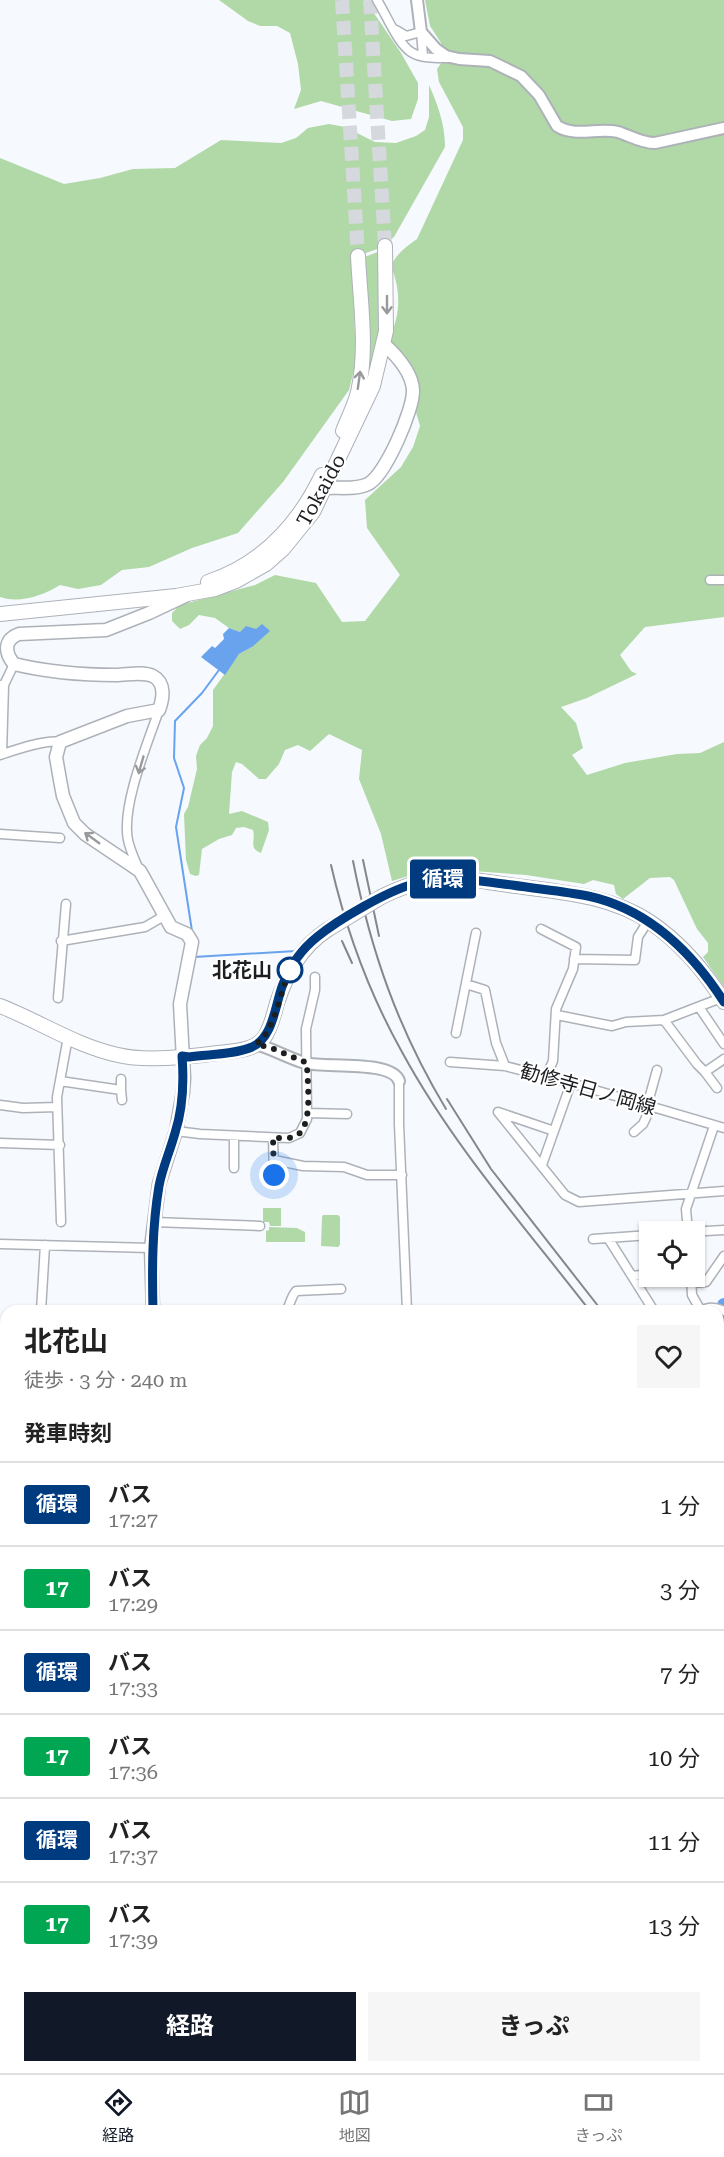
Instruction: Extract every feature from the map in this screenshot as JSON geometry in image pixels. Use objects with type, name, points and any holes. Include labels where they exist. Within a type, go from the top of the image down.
[{"type":"main road","name":"Tokaido","points":[[0,614],[142,600],[215,589],[266,564],[282,549],[300,531],[314,512],[373,386],[384,344],[387,303],[385,246]]},
{"type":"main road","name":"Tokaido","points":[[0,605],[175,590],[211,582],[262,555],[288,531],[317,485],[358,392],[362,348],[358,256]]},
{"type":"main road","points":[[326,488],[367,485],[374,480],[390,456],[406,419],[412,403],[411,380],[396,355],[384,344]]},
{"type":"main road","points":[[153,1305],[151,1248],[159,1184],[176,1131],[184,1078],[180,1005],[181,989],[192,945],[187,934],[171,927],[140,871],[85,834],[71,819],[63,796],[56,757],[60,741],[127,716],[159,710],[163,693],[160,683],[153,676],[52,671],[14,664],[6,651],[7,643],[13,636],[19,634],[96,632],[115,627],[188,594]]},
{"type":"main road","points":[[142,600],[145,608],[144,615]]},
{"type":"main road","points":[[0,1006],[99,1050],[121,1056],[189,1057],[248,1048],[256,1044],[267,1033],[283,984],[294,963],[307,947],[327,930],[383,896],[413,884],[451,879],[588,896],[620,907],[648,921],[678,943],[723,1000]]},
{"type":"street","points":[[377,0],[405,46],[412,53],[423,56],[490,61],[521,76],[532,86],[558,126],[564,130],[618,132],[646,143],[655,143],[724,128]]},
{"type":"street","points":[[417,0],[423,56]]},
{"type":"street","points":[[394,28],[406,36],[421,32]]},
{"type":"street","points":[[421,32],[441,54],[459,59]]},
{"type":"street","points":[[710,580],[724,580]]},
{"type":"street","points":[[14,664],[2,685],[1,754],[60,741]]},
{"type":"street","points":[[140,871],[127,838],[128,816],[159,710]]},
{"type":"street","points":[[0,834],[60,838]]},
{"type":"street","points":[[58,998],[66,904]]},
{"type":"street","points":[[62,941],[145,927],[164,916]]},
{"type":"street","points":[[574,959],[635,960],[638,937],[648,921]]},
{"type":"street","points":[[541,929],[576,947],[573,969],[556,1009],[553,1061],[546,1077]]},
{"type":"street","points":[[456,1033],[476,933]]},
{"type":"street","points":[[176,1131],[289,1138],[297,1135],[303,1129],[308,1113],[306,1029],[315,990],[315,977]]},
{"type":"street","points":[[466,984],[485,990],[496,1043],[505,1066]]},
{"type":"street","points":[[557,1015],[612,1026],[626,1022],[664,1020],[699,1006],[723,1000]]},
{"type":"street","points":[[699,1006],[724,1044]]},
{"type":"street","points":[[664,1020],[717,1088]]},
{"type":"street","points":[[61,1222],[57,1107],[68,1037]]},
{"type":"street","points":[[256,1044],[307,1063],[377,1067],[396,1075],[399,1082],[399,1134],[407,1305]]},
{"type":"street","points":[[705,1072],[724,1059]]},
{"type":"street","name":"勧修寺日ノ岡線","points":[[450,1062],[505,1066],[724,1128]]},
{"type":"street","points":[[634,1132],[643,1124],[657,1070]]},
{"type":"street","points":[[121,1079],[122,1100]]},
{"type":"street","points":[[60,1081],[121,1090]]},
{"type":"street","points":[[542,1165],[571,1083]]},
{"type":"street","points":[[0,1105],[23,1108],[57,1107]]},
{"type":"street","points":[[554,1131],[498,1112],[565,1195],[579,1202],[724,1191]]},
{"type":"street","points":[[308,1113],[347,1114]]},
{"type":"street","points":[[687,1221],[686,1209],[714,1126]]},
{"type":"street","points":[[234,1136],[234,1168]]},
{"type":"street","points":[[273,1138],[274,1175]]},
{"type":"street","points":[[0,1143],[60,1145]]},
{"type":"street","points":[[274,1160],[303,1166],[344,1167],[367,1175],[402,1175]]},
{"type":"street","points":[[154,1222],[261,1226]]},
{"type":"street","points":[[705,1231],[724,1230]]},
{"type":"street","points":[[592,1239],[639,1236]]},
{"type":"street","points":[[608,1238],[650,1305]]},
{"type":"street","points":[[0,1244],[151,1248]]},
{"type":"street","points":[[41,1305],[45,1245]]},
{"type":"street","points":[[705,1282],[724,1256]]},
{"type":"street","points":[[632,1276],[639,1275]]},
{"type":"street","points":[[691,1287],[692,1295],[698,1305]]},
{"type":"street","points":[[290,1305],[291,1297],[296,1291],[341,1288]]},
{"type":"green space","points":[[219,0],[365,0],[401,53],[418,83],[418,99],[411,119],[392,121],[321,101],[294,109],[301,90],[298,64],[290,33],[277,26],[260,26],[248,21]]},
{"type":"green space","points":[[425,0],[724,0],[724,617],[645,627],[620,655],[631,671],[637,674],[587,698],[561,707],[576,723],[583,748],[572,755],[587,775],[625,763],[677,754],[700,753],[724,742],[724,987],[703,957],[708,952],[708,943],[697,929],[674,880],[670,877],[650,878],[623,899],[616,894],[614,885],[593,880],[584,884],[526,875],[434,868],[392,881],[381,834],[359,779],[362,750],[329,734],[310,751],[298,745],[285,750],[279,764],[266,779],[259,779],[242,764],[236,762],[232,772],[229,814],[242,811],[268,822],[269,830],[261,853],[255,849],[253,830],[244,827],[236,828],[232,835],[219,839],[202,849],[199,875],[190,874],[186,860],[184,814],[188,807],[197,769],[196,756],[200,745],[207,738],[213,726],[213,690],[239,654],[252,647],[256,629],[240,632],[229,628],[215,618],[199,615],[189,625],[180,629],[172,621],[172,613],[180,605],[255,585],[275,575],[316,583],[342,622],[365,621],[400,575],[367,528],[365,500],[401,467],[413,447],[420,426],[403,368],[389,339],[398,312],[397,284],[391,266],[399,254],[417,239],[463,140],[463,127],[439,82],[437,69],[442,62],[441,43],[430,26]]},
{"type":"green space","points":[[429,85],[440,115],[445,147],[394,237],[380,248],[352,258],[356,361],[349,390],[283,482],[238,533],[192,548],[149,567],[122,570],[101,585],[78,589],[60,585],[47,592],[24,599],[0,597],[0,158],[64,184],[133,169],[175,168],[221,140],[281,143],[296,138],[308,128],[329,124],[345,127],[375,142],[396,143],[425,130],[429,117]]},
{"type":"green space","points":[[380,251],[380,339],[367,386],[362,258]]},
{"type":"green space","points":[[263,1208],[281,1208],[281,1226],[270,1226],[269,1222],[263,1222]]},
{"type":"green space","points":[[323,1215],[340,1217],[340,1245],[338,1247],[321,1246]]},
{"type":"green space","points":[[269,1227],[297,1228],[305,1232],[305,1242],[266,1242],[266,1231]]},
{"type":"water","points":[[262,624],[270,631],[252,647],[239,654],[225,675],[201,657],[212,646],[215,648],[224,639],[223,634],[229,628],[240,632],[246,626],[256,629]]},
{"type":"waterway","points":[[192,931],[176,827],[184,788],[174,758],[175,721],[202,693],[219,670]]},
{"type":"waterway","points":[[194,957],[296,951]]},
{"type":"tunnel","points":[[342,0],[358,256]]},
{"type":"tunnel","points":[[370,0],[385,246]]},
{"type":"railway","points":[[363,860],[379,936]]},
{"type":"railway","points":[[353,861],[368,927],[388,989],[414,1049],[446,1109]]},
{"type":"railway","points":[[331,865],[351,937],[369,984],[390,1030],[422,1087],[467,1153],[585,1305]]},
{"type":"railway","points":[[342,941],[352,963]]},
{"type":"railway","points":[[447,1099],[491,1169],[597,1305]]},
{"type":"bus line","name":"循環","points":[[153,1305],[151,1248],[154,1222],[159,1184],[176,1131],[183,1092],[182,1056],[243,1049],[260,1042],[267,1033],[283,984],[301,954],[317,937],[383,896],[413,884],[446,878],[578,894],[598,899],[632,912],[678,943],[707,976],[724,1002]]},
{"type":"place","name":"北花山","points":[[290,970]]},
{"type":"route","points":[[274,1175],[273,1138],[289,1138],[297,1135],[303,1129],[307,1119],[307,1063],[256,1044],[267,1033],[290,970]]}]
